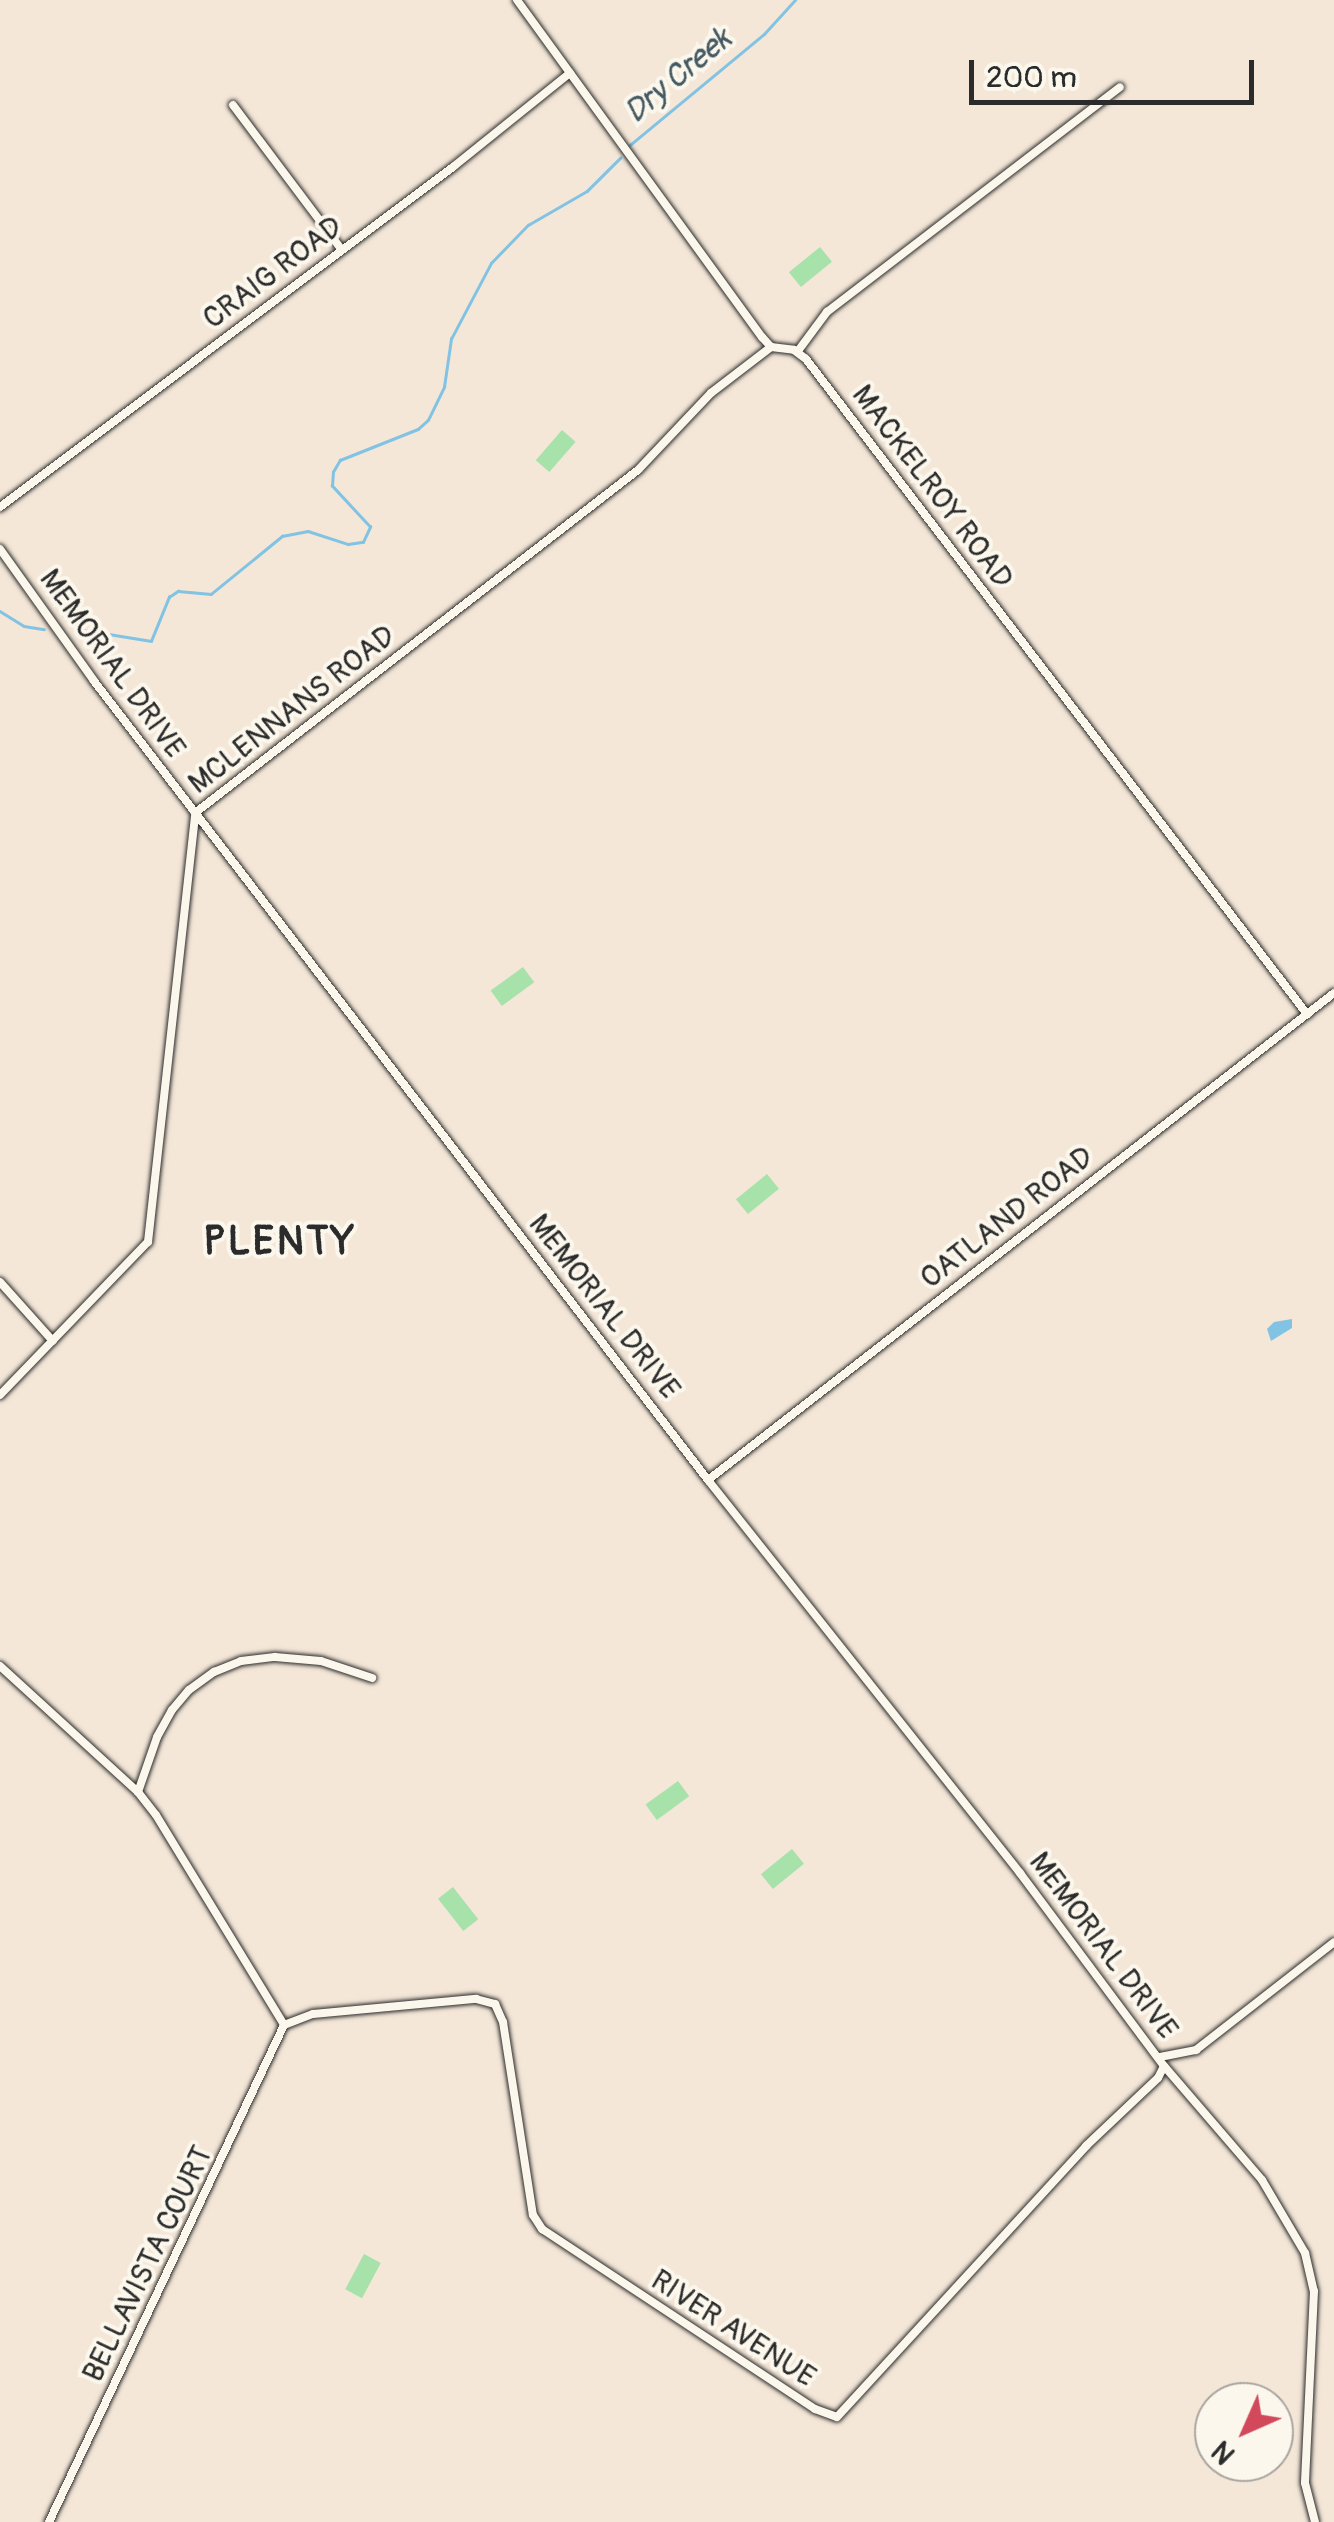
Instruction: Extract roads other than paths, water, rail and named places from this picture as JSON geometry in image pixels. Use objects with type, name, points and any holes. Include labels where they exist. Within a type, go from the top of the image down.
[{"type":"street","points":[[518,0],[771,346],[798,351],[828,312],[1120,87]]},
{"type":"street","name":"CRAIG ROAD","points":[[0,507],[570,73]]},
{"type":"street","points":[[233,106],[341,249]]},
{"type":"street","name":"MCLENNANS ROAD","points":[[0,1395],[148,1242],[195,814],[638,470],[710,393],[771,346]]},
{"type":"street","name":"MACKELROY ROAD","points":[[798,351],[1307,1014]]},
{"type":"street","name":"MEMORIAL DRIVE","points":[[0,551],[195,814],[1162,2062]]},
{"type":"street","name":"OATLAND ROAD","points":[[708,1480],[1334,993]]},
{"type":"street","points":[[0,1282],[53,1341]]},
{"type":"street","points":[[138,1792],[172,1710],[189,1690],[214,1672],[240,1661],[275,1657],[321,1661],[372,1678]]},
{"type":"street","points":[[0,1666],[138,1792],[284,2025]]},
{"type":"street","points":[[1315,2522],[1305,2483],[1314,2291],[1305,2252],[1262,2180],[1162,2062],[1196,2050],[1334,1942]]},
{"type":"street","name":"RIVER AVENUE","points":[[284,2025],[312,2014],[476,1999],[495,2004],[503,2022],[533,2214],[542,2229],[815,2409],[836,2417],[1086,2146],[1158,2078],[1162,2062]]},
{"type":"street","name":"BELLAVISTA COURT","points":[[50,2522],[284,2025]]},
{"type":"water","points":[[1292,1319],[1292,1328],[1271,1341],[1267,1329],[1274,1322]]},
{"type":"waterway","name":"Dry Creek","points":[[630,145],[764,34],[795,0]]},
{"type":"waterway","name":"Dry Creek","points":[[78,629],[151,641],[169,597],[178,591],[211,594],[282,536],[308,531],[348,544],[363,542],[370,527],[332,486],[333,472],[340,460],[418,429],[428,420],[444,387],[451,339],[491,263],[528,225],[587,191],[620,158]]},
{"type":"waterway","name":"Dry Creek","points":[[0,611],[24,626],[44,629]]},
{"type":"district","name":"PLENTY","points":[[280,1242]]}]
